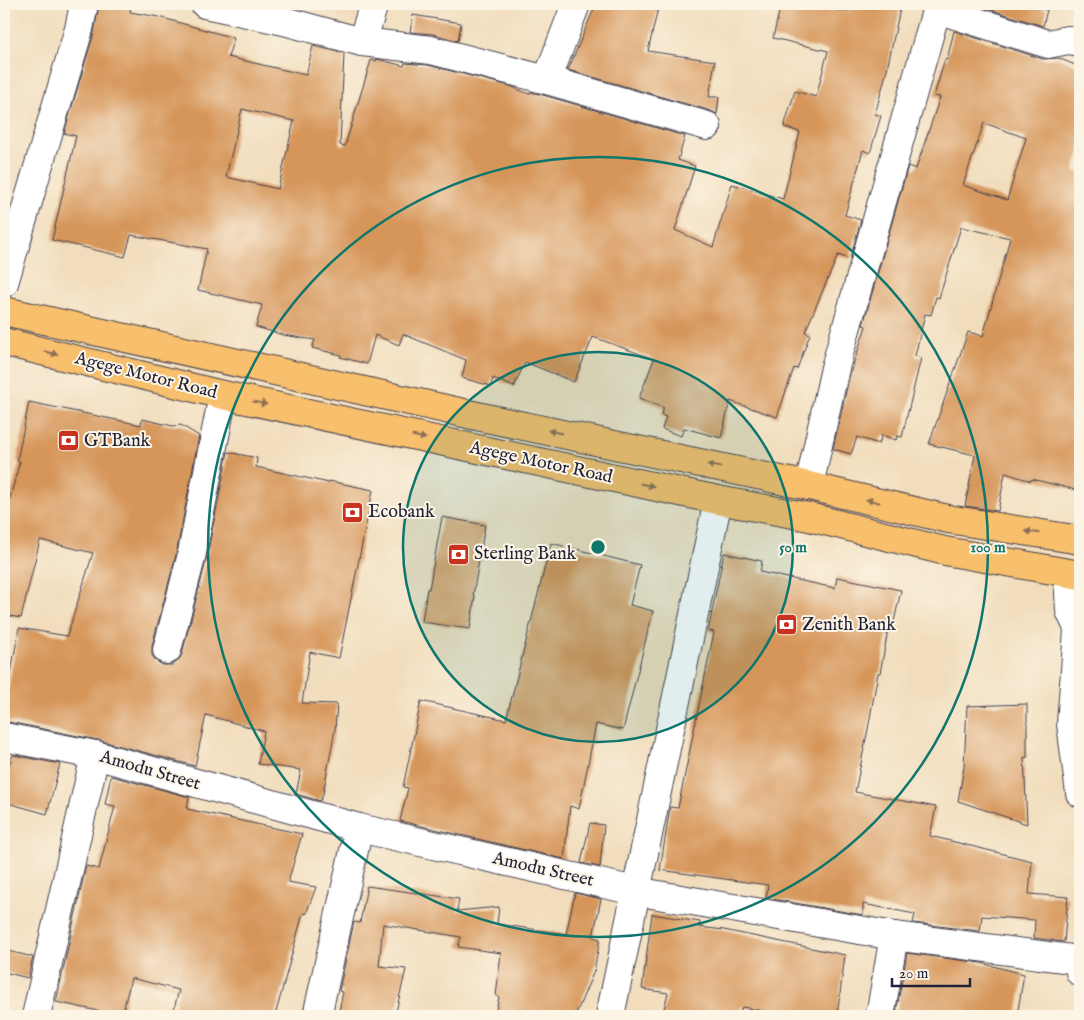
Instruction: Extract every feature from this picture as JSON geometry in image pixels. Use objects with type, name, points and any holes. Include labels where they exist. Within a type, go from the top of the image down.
[{"type":"highway","name":"Agege Motor Road","points":[[4,311],[948,518],[1080,540]]},
{"type":"highway","name":"Agege Motor Road","points":[[4,342],[223,395],[718,500],[809,517],[945,551],[1046,568],[1074,575]]},
{"type":"street","points":[[4,283],[79,29],[84,4]]},
{"type":"street","points":[[204,4],[284,21],[362,42],[431,50],[547,80],[707,126]]},
{"type":"street","points":[[362,42],[374,4]]},
{"type":"street","points":[[547,80],[576,4]]},
{"type":"street","points":[[809,486],[836,368],[937,6],[1048,44],[1068,40],[1080,42]]},
{"type":"street","points":[[167,650],[191,558],[223,395]]},
{"type":"street","points":[[610,1016],[718,500]]},
{"type":"street","points":[[1074,575],[1070,611],[1079,631],[1071,724],[1080,793]]},
{"type":"street","name":"Amodu Street","points":[[4,737],[95,756],[359,828],[635,891],[894,936],[1079,960],[1080,972]]},
{"type":"street","points":[[36,1016],[95,756]]},
{"type":"street","points":[[317,1016],[359,828]]},
{"type":"street","points":[[880,1016],[894,936]]},
{"type":"building","points":[[99,4],[118,4],[131,7],[130,12],[159,17],[234,38],[228,57],[306,75],[313,46],[344,53],[340,145],[345,146],[371,60],[376,61],[377,59],[404,66],[405,63],[428,65],[510,86],[529,94],[530,92],[543,95],[685,136],[678,160],[695,166],[675,230],[713,247],[732,184],[783,199],[800,132],[784,127],[795,91],[816,97],[828,51],[773,38],[781,4],[810,4],[849,11],[851,4],[901,4],[886,74],[875,114],[881,116],[870,153],[863,150],[845,215],[861,220],[850,259],[838,255],[805,332],[810,334],[797,369],[794,368],[777,417],[730,401],[721,438],[684,428],[681,436],[662,429],[666,417],[661,415],[664,408],[639,398],[654,359],[593,337],[574,382],[525,362],[514,387],[493,378],[491,386],[462,378],[466,360],[403,334],[399,345],[375,335],[367,364],[312,348],[315,340],[283,335],[256,327],[262,305],[198,290],[207,249],[131,235],[125,257],[52,240],[76,136],[64,133],[94,33]],"holes":[[[242,109],[294,121],[278,189],[226,177]]]},
{"type":"building","points":[[596,4],[659,4],[648,51],[715,61],[709,97],[719,97],[717,114],[568,70]]},
{"type":"building","points":[[972,4],[1021,4],[1047,10],[1043,26]]},
{"type":"building","points":[[413,15],[461,23],[458,41],[433,34],[410,32]]},
{"type":"building","points":[[954,31],[1043,59],[1058,58],[1080,67],[1080,151],[1074,171],[1080,173],[1080,491],[1032,479],[1031,481],[1005,473],[998,511],[965,506],[975,455],[929,444],[968,332],[983,336],[1010,238],[961,227],[939,298],[936,297],[931,315],[925,314],[915,356],[921,358],[902,437],[897,436],[896,440],[882,435],[879,444],[857,437],[851,454],[833,449],[850,374],[866,326],[863,325],[908,166],[916,169],[940,97],[934,96],[945,59],[947,60]],"holes":[[[984,123],[1026,138],[1007,200],[963,185]]]},
{"type":"building","points":[[29,402],[141,425],[142,419],[173,426],[181,425],[199,436],[176,555],[152,646],[152,655],[156,661],[163,665],[172,665],[178,661],[182,654],[206,561],[228,452],[257,458],[256,467],[329,483],[329,481],[373,490],[339,658],[310,652],[302,703],[337,704],[335,729],[323,794],[320,801],[296,794],[301,770],[258,764],[264,731],[206,715],[195,766],[98,740],[4,721],[4,688],[8,690],[19,628],[67,636],[93,553],[40,540],[21,618],[4,615],[4,520],[20,461],[17,461]]},
{"type":"building","name":"Sterling Bank","points":[[442,517],[485,525],[473,596],[475,596],[470,629],[422,622]]},
{"type":"building","points":[[551,543],[640,565],[630,605],[653,611],[623,730],[596,724],[579,809],[570,806],[564,859],[400,821],[408,788],[403,787],[421,701],[506,720]]},
{"type":"building","points":[[724,553],[762,561],[760,572],[835,588],[837,577],[901,590],[893,626],[889,625],[880,673],[878,673],[855,792],[936,807],[930,836],[1032,861],[1029,894],[1068,897],[1064,942],[1034,938],[1035,920],[982,916],[980,931],[913,923],[915,914],[863,904],[863,915],[766,898],[768,885],[660,870],[670,807],[678,808],[714,632],[708,631]]},
{"type":"building","points":[[1027,704],[1027,758],[1024,757],[1027,824],[958,801],[964,767],[967,706]]},
{"type":"building","points":[[13,755],[60,764],[47,814],[4,802],[4,763],[9,765]]},
{"type":"building","points":[[111,776],[189,797],[187,809],[302,834],[288,882],[316,887],[306,914],[303,913],[275,1016],[172,1016],[179,990],[131,978],[122,1016],[56,1002],[86,866],[99,869],[115,806],[105,804]]},
{"type":"building","points":[[590,823],[604,825],[600,867],[581,863]]},
{"type":"building","points":[[367,886],[459,899],[457,911],[499,907],[497,924],[566,934],[575,893],[601,899],[593,937],[600,939],[594,971],[575,1016],[495,1016],[499,997],[496,996],[501,953],[458,947],[461,937],[383,924],[379,966],[406,969],[395,1016],[338,1016],[343,992],[339,991],[354,922],[360,923]]},
{"type":"building","points":[[652,914],[700,922],[699,927],[724,930],[845,955],[837,1016],[808,1016],[785,1011],[784,1015],[742,1007],[739,1016],[662,1016],[668,993],[642,989]]},
{"type":"building","points":[[4,950],[33,957],[28,978],[4,972]]},
{"type":"building","points":[[907,953],[981,963],[1024,974],[1017,1016],[913,1016],[896,1013]]},
{"type":"place","name":"GTBank","points":[[68,441]]},
{"type":"place","name":"Ecobank","points":[[352,512]]},
{"type":"place","name":"Sterling Bank","points":[[458,554]]},
{"type":"place","name":"Zenith Bank","points":[[786,625]]}]
